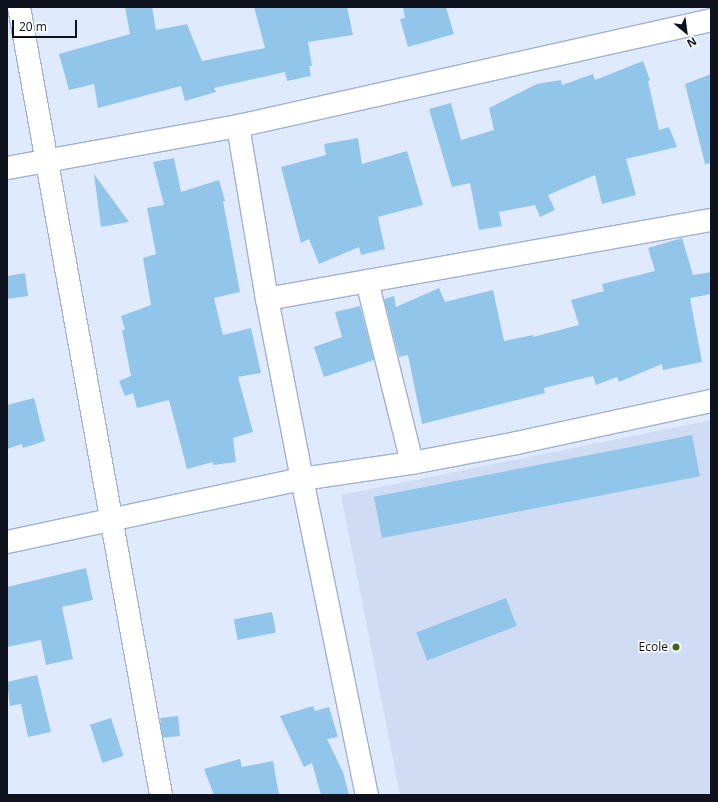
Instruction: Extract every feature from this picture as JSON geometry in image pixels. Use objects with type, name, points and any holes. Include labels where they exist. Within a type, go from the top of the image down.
[{"type":"street","points":[[19,7],[45,160],[161,795]]},
{"type":"street","points":[[7,168],[238,126],[711,20]]},
{"type":"street","points":[[238,126],[267,299],[302,479],[367,795]]},
{"type":"street","points":[[267,299],[711,220]]},
{"type":"street","points":[[367,281],[412,463]]},
{"type":"street","points":[[7,542],[302,479],[412,463],[517,444],[711,401]]},
{"type":"shaded area","points":[[711,420],[711,795],[400,795],[341,495]]},
{"type":"building","points":[[125,7],[152,7],[156,30],[187,24],[202,61],[265,48],[254,7],[347,7],[353,35],[308,42],[312,66],[309,66],[311,76],[287,81],[285,72],[214,88],[216,92],[185,101],[181,86],[98,108],[94,84],[69,90],[59,54],[130,34]]},
{"type":"building","points":[[403,7],[446,7],[454,34],[408,47],[400,19],[405,18]]},
{"type":"building","points":[[643,61],[650,80],[648,81],[659,130],[669,127],[677,147],[626,159],[636,195],[602,204],[595,175],[548,195],[555,210],[540,217],[535,205],[499,212],[502,226],[479,230],[470,183],[452,187],[429,109],[451,103],[461,140],[494,130],[489,108],[537,84],[561,80],[562,85],[593,74],[595,80]]},
{"type":"building","points":[[711,74],[711,163],[705,164],[685,84]]},
{"type":"building","points":[[358,138],[362,164],[407,151],[423,205],[378,217],[385,249],[361,255],[359,247],[319,264],[309,239],[301,243],[281,167],[326,155],[324,144]]},
{"type":"building","points":[[174,158],[181,192],[219,180],[225,201],[223,201],[240,292],[214,298],[223,335],[251,328],[261,373],[238,377],[253,432],[233,438],[236,462],[213,465],[213,462],[187,469],[169,400],[137,408],[133,393],[125,396],[119,381],[131,376],[122,330],[125,330],[121,316],[151,305],[143,258],[156,254],[147,208],[164,205],[153,162]]},
{"type":"building","points":[[94,174],[129,222],[101,227]]},
{"type":"building","points":[[682,238],[693,275],[711,272],[711,294],[690,298],[702,362],[663,370],[662,364],[619,382],[617,377],[596,385],[593,376],[544,388],[545,393],[422,424],[408,355],[399,357],[384,299],[394,296],[396,307],[439,288],[445,302],[493,290],[504,341],[533,335],[533,337],[579,325],[571,300],[604,291],[602,284],[655,271],[648,248]]},
{"type":"building","points":[[25,273],[28,296],[7,299],[7,276]]},
{"type":"building","points":[[360,306],[374,360],[324,377],[314,347],[342,337],[335,312]]},
{"type":"building","points":[[34,398],[45,441],[23,448],[22,444],[7,449],[7,405]]},
{"type":"building","points":[[692,435],[700,476],[382,538],[374,497]]},
{"type":"building","points":[[86,568],[93,600],[62,607],[73,659],[46,665],[41,640],[7,647],[7,587]]},
{"type":"building","points":[[506,598],[517,626],[427,660],[416,632]]},
{"type":"building","points":[[272,612],[276,633],[238,640],[234,619]]},
{"type":"building","points":[[37,675],[51,732],[28,737],[21,704],[10,706],[7,682]]},
{"type":"building","points":[[313,706],[315,711],[329,707],[338,737],[327,739],[343,772],[349,795],[321,795],[312,763],[304,767],[280,716]]},
{"type":"building","points":[[178,716],[180,736],[162,738],[160,718]]},
{"type":"building","points":[[111,718],[123,756],[102,763],[90,725]]},
{"type":"building","points":[[240,759],[242,767],[273,761],[279,795],[214,795],[204,769]]},
{"type":"place","name":"Ecole","points":[[676,647]]}]
